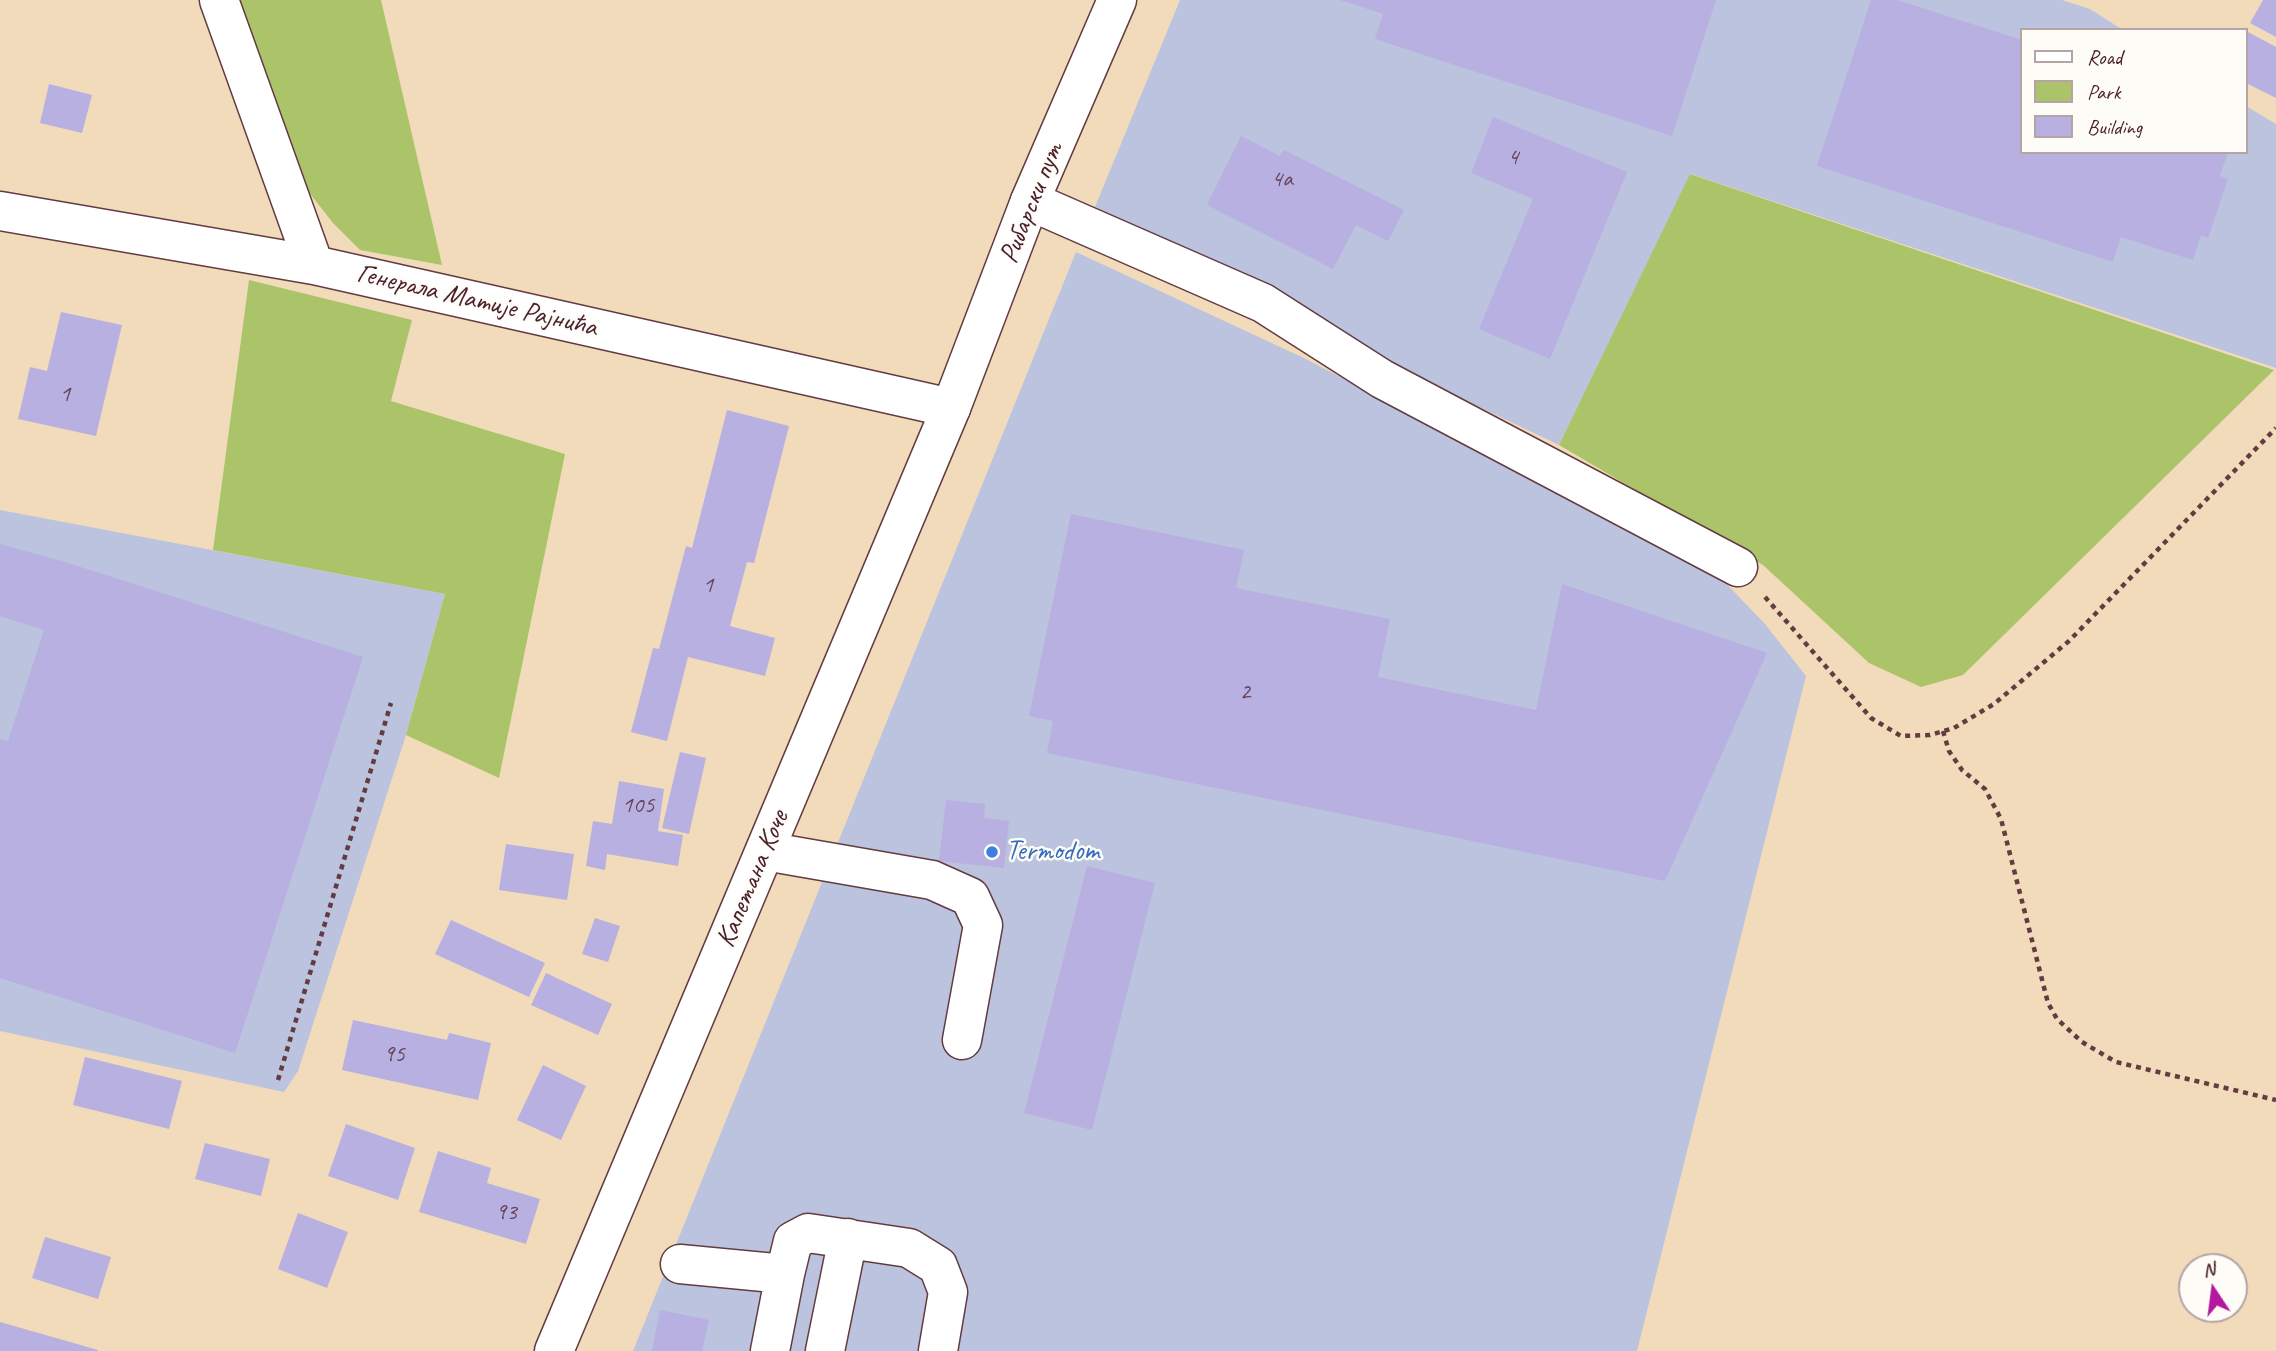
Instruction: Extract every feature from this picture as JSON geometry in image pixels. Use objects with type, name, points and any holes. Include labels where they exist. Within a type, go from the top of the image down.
[{"type":"main road","points":[[219,0],[314,265]]},
{"type":"main road","name":"Рибарски пут","points":[[951,408],[1030,201],[1117,0]]},
{"type":"main road","points":[[1030,201],[1263,303],[1382,379],[1738,567]]},
{"type":"main road","name":"Генерала Матије Рајнића","points":[[0,211],[314,265],[951,408]]},
{"type":"main road","name":"Капетана Коче","points":[[554,1351],[951,408]]},
{"type":"main road","points":[[765,851],[932,880],[970,897],[984,925],[962,1040]]},
{"type":"main road","points":[[770,1351],[793,1241],[808,1233],[909,1248],[938,1266],[948,1292],[938,1351]]},
{"type":"main road","points":[[825,1351],[848,1238]]},
{"type":"main road","points":[[680,1264],[785,1274]]},
{"type":"path","points":[[1738,567],[1871,718],[1900,736],[1943,732],[1994,704],[2069,641],[2276,428]]},
{"type":"path","points":[[278,1080],[391,703]]},
{"type":"path","points":[[1943,732],[1949,751],[1962,770],[1985,789],[2001,819],[2048,1003],[2057,1019],[2082,1042],[2116,1062],[2276,1100]]},
{"type":"shaded area","points":[[1180,0],[2062,0],[2090,9],[2120,28],[2021,28],[2021,154],[2248,154],[2248,107],[2276,124],[2276,368],[1691,174],[1559,445],[1427,382],[1095,207]]},
{"type":"shaded area","points":[[1076,252],[1306,359],[1719,576],[1765,624],[1806,676],[1637,1351],[633,1351]]},
{"type":"shaded area","points":[[0,510],[445,594],[406,735],[298,1071],[284,1092],[0,1031]]},
{"type":"green space","points":[[234,0],[381,0],[442,265],[360,250],[333,223],[304,186]]},
{"type":"green space","points":[[1690,174],[2274,370],[1963,675],[1921,687],[1869,663],[1763,565],[1559,445]]},
{"type":"green space","points":[[249,280],[412,320],[391,401],[565,454],[499,778],[406,735],[445,594],[213,550]]},
{"type":"building","points":[[1340,0],[1716,0],[1672,136],[1375,39],[1383,14]]},
{"type":"building","points":[[1871,0],[1897,0],[2021,40],[2021,154],[2227,154],[2220,176],[2228,179],[2208,238],[2201,235],[2193,260],[2121,237],[2113,262],[1817,166]]},
{"type":"building","points":[[2263,0],[2276,0],[2276,37],[2250,23]]},
{"type":"building","points":[[2248,32],[2276,47],[2276,98],[2248,84]]},
{"type":"building","points":[[49,84],[92,95],[82,133],[40,123]]},
{"type":"building","points":[[1493,117],[1627,172],[1550,359],[1479,329],[1533,199],[1471,173]]},
{"type":"building","points":[[1241,136],[1280,156],[1284,150],[1404,210],[1388,241],[1356,225],[1333,269],[1207,205]]},
{"type":"building","points":[[61,312],[122,325],[96,436],[18,419],[30,367],[47,371]]},
{"type":"building","points":[[727,410],[789,426],[754,563],[747,562],[730,626],[775,638],[765,676],[688,657],[667,741],[631,732],[653,648],[659,649],[686,546],[692,548]]},
{"type":"building","points":[[1071,514],[1244,550],[1236,588],[1390,619],[1378,677],[1536,710],[1562,584],[1767,653],[1665,881],[1047,753],[1053,721],[1029,716]]},
{"type":"building","points":[[0,544],[65,562],[363,657],[235,1053],[0,978],[0,739],[8,741],[44,630],[0,616]]},
{"type":"building","points":[[680,752],[706,758],[689,834],[662,828]]},
{"type":"building","points":[[619,781],[664,789],[658,831],[683,835],[678,866],[607,854],[605,870],[586,866],[593,821],[612,824]]},
{"type":"building","points":[[946,800],[985,804],[984,818],[1009,821],[1004,868],[939,861]]},
{"type":"building","points":[[506,844],[574,854],[567,900],[499,890]]},
{"type":"building","points":[[1087,866],[1155,883],[1092,1130],[1024,1113]]},
{"type":"building","points":[[595,918],[620,926],[608,962],[582,954]]},
{"type":"building","points":[[451,920],[545,963],[529,997],[435,954]]},
{"type":"building","points":[[546,973],[612,1004],[598,1035],[531,1005]]},
{"type":"building","points":[[353,1020],[447,1040],[449,1033],[491,1043],[478,1100],[342,1070]]},
{"type":"building","points":[[85,1057],[182,1081],[169,1129],[73,1105]]},
{"type":"building","points":[[543,1065],[586,1086],[561,1140],[517,1120]]},
{"type":"building","points":[[346,1124],[415,1148],[398,1200],[328,1176]]},
{"type":"building","points":[[205,1143],[270,1159],[261,1196],[195,1179]]},
{"type":"building","points":[[438,1151],[491,1168],[487,1183],[540,1199],[526,1244],[419,1212]]},
{"type":"building","points":[[298,1213],[348,1232],[327,1288],[278,1269]]},
{"type":"building","points":[[45,1237],[111,1257],[98,1299],[32,1278]]},
{"type":"building","points":[[660,1310],[709,1320],[702,1351],[652,1351]]},
{"type":"building","points":[[0,1322],[98,1350],[98,1351],[0,1351]]},
{"type":"place","name":"Termodom","points":[[992,852]]}]
